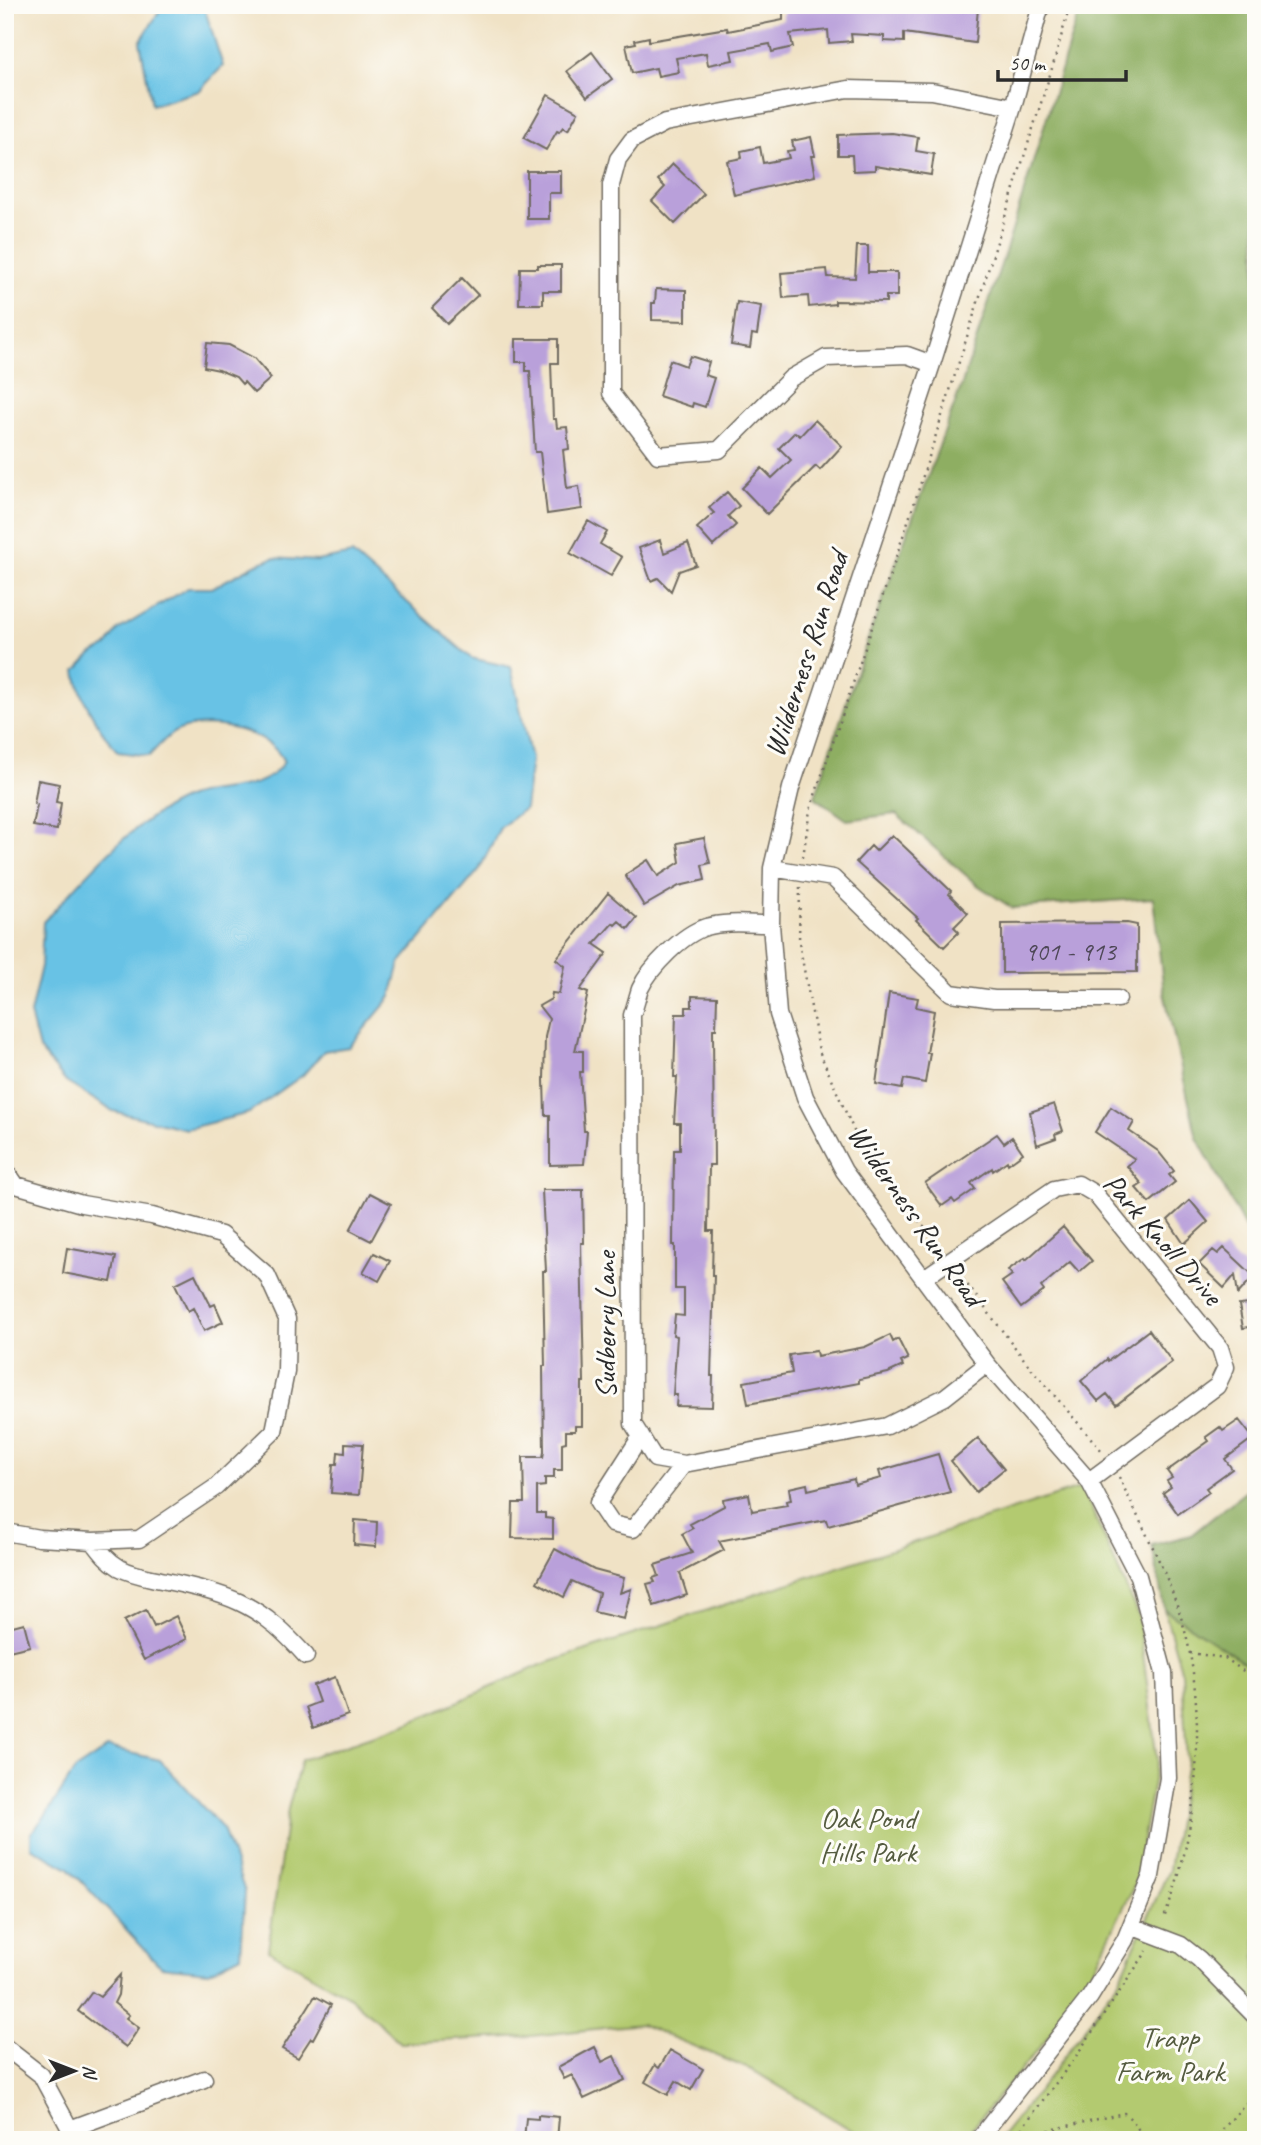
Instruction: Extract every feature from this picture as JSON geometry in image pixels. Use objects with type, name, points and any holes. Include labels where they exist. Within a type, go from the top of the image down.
[{"type":"street","name":"Wilderness Run Road","points":[[978,2140],[1090,1997],[1125,1940],[1151,1877],[1167,1778],[1164,1673],[1138,1576],[1088,1481],[987,1364],[844,1171],[805,1097],[778,1014],[771,924],[772,868],[791,788],[932,364],[1013,107],[1041,5]]},
{"type":"street","points":[[932,364],[907,355],[825,358],[791,378],[719,450],[658,455],[611,393],[611,185],[618,159],[632,140],[665,122],[848,89],[932,91],[1013,107]]},
{"type":"street","points":[[772,868],[833,878],[951,993],[994,999],[1118,999]]},
{"type":"street","name":"Sudberry Lane","points":[[771,924],[707,927],[690,934],[669,952],[640,988],[632,1015],[633,1424],[654,1459],[684,1464],[887,1426],[946,1397],[987,1364]]},
{"type":"street","points":[[5,1168],[16,1185],[82,1204],[152,1216],[221,1235],[267,1275],[287,1319],[286,1372],[275,1431],[216,1487],[139,1539],[93,1541],[39,1538],[5,1532]]},
{"type":"street","name":"Park Knoll Drive","points":[[924,1278],[1054,1189],[1078,1184],[1095,1194],[1220,1348],[1226,1367],[1217,1386],[1088,1481]]},
{"type":"street","points":[[641,1436],[598,1503],[612,1524],[633,1529],[684,1464]]},
{"type":"street","points":[[93,1541],[104,1556],[128,1572],[207,1592],[256,1612],[284,1632],[306,1656]]},
{"type":"street","points":[[1130,1926],[1181,1945],[1199,1959],[1256,2018]]},
{"type":"street","points":[[5,2047],[41,2075],[71,2134],[204,2079]]},
{"type":"path","points":[[1013,2140],[1081,2048],[1157,1936],[1171,1902],[1191,1821],[1198,1734],[1190,1653],[1159,1560],[1113,1463],[1030,1367],[861,1147],[819,1051],[799,942],[801,873],[810,810],[919,488],[1070,5]]},
{"type":"path","points":[[1190,1653],[1225,1658],[1256,1680]]},
{"type":"path","points":[[1213,2140],[1256,2092]]},
{"type":"path","points":[[1021,2140],[1037,2133],[1124,2113],[1133,2121],[1145,2140]]},
{"type":"green space","points":[[1081,5],[1256,5],[1256,1248],[1197,1138],[1164,992],[1153,898],[1012,908],[976,884],[896,814],[847,820],[815,797],[861,658],[962,384]]},
{"type":"green space","points":[[1256,1480],[1256,1670],[1164,1609],[1152,1545],[1191,1535]]},
{"type":"green space","name":"Oak Pond Hills Park","points":[[1082,1487],[1138,1615],[1157,1760],[1135,1884],[1077,2003],[962,2140],[868,2140],[754,2071],[640,2024],[531,2036],[401,2043],[350,1997],[268,1950],[288,1809],[301,1760],[405,1725],[541,1665]]},
{"type":"green space","name":"Trapp Farm Park","points":[[1164,1609],[1256,1670],[1256,2140],[999,2140],[1051,2075],[1121,1977],[1169,1870],[1187,1761],[1182,1673]]},
{"type":"water","points":[[161,9],[205,10],[223,66],[199,91],[152,105],[140,42]]},
{"type":"water","points":[[352,554],[471,658],[511,667],[531,759],[525,808],[500,828],[479,870],[400,963],[391,997],[349,1047],[324,1051],[303,1075],[249,1113],[186,1129],[113,1111],[66,1082],[39,1049],[30,1014],[41,966],[43,922],[109,852],[145,822],[186,798],[252,785],[264,780],[275,773],[284,762],[277,751],[251,734],[201,725],[173,733],[149,756],[118,752],[91,714],[76,671],[91,655],[107,646],[118,630],[188,588],[212,588],[273,558],[317,561]]},
{"type":"water","points":[[108,1748],[160,1760],[223,1829],[245,1892],[241,1955],[208,1972],[161,1967],[69,1868],[31,1847],[31,1833],[75,1770]]},
{"type":"building","points":[[868,5],[906,5],[945,12],[945,5],[978,8],[975,43],[904,33],[904,42],[884,41],[884,36],[851,34],[852,41],[829,43],[828,30],[790,34],[793,47],[772,52],[770,44],[731,51],[733,60],[708,65],[706,53],[676,58],[679,72],[658,76],[656,68],[632,73],[626,45],[636,43],[635,40],[649,37],[649,41],[727,28],[728,31],[783,20],[783,12]]},
{"type":"building","points":[[592,52],[612,79],[587,97],[567,71]]},
{"type":"building","points":[[548,95],[578,112],[568,130],[563,127],[557,131],[546,150],[524,138]]},
{"type":"building","points":[[892,133],[918,137],[916,151],[934,154],[931,175],[875,166],[875,170],[853,171],[852,155],[838,155],[838,135]]},
{"type":"building","points":[[811,137],[815,176],[734,195],[727,161],[742,158],[741,151],[760,147],[763,163],[789,158],[787,151],[794,150],[792,141]]},
{"type":"building","points":[[673,164],[704,194],[675,224],[652,201],[665,187],[658,180]]},
{"type":"building","points":[[527,171],[561,171],[561,193],[549,193],[549,219],[527,219]]},
{"type":"building","points":[[857,246],[868,246],[868,272],[897,272],[897,296],[886,296],[886,302],[835,301],[835,304],[809,307],[808,296],[783,298],[781,273],[827,269],[828,277],[855,278]]},
{"type":"building","points":[[538,265],[561,265],[561,291],[543,291],[543,304],[519,304],[520,268],[538,268]]},
{"type":"building","points":[[462,278],[478,295],[447,324],[432,308]]},
{"type":"building","points":[[656,289],[686,290],[686,321],[652,320],[652,303],[655,303]]},
{"type":"building","points":[[737,302],[761,306],[757,335],[752,334],[750,348],[731,345]]},
{"type":"building","points":[[516,339],[558,339],[558,363],[551,363],[553,419],[556,419],[557,428],[567,427],[569,449],[563,450],[567,488],[579,486],[582,509],[547,514],[540,452],[535,452],[530,371],[526,371],[526,362],[516,362]]},
{"type":"building","points":[[207,343],[229,345],[254,358],[271,378],[254,393],[236,377],[204,367]]},
{"type":"building","points":[[690,356],[709,362],[705,375],[714,378],[705,407],[693,403],[692,407],[659,396],[670,360],[686,366]]},
{"type":"building","points":[[815,420],[842,446],[820,470],[816,466],[767,514],[742,488],[762,468],[772,478],[791,460],[779,448],[795,432],[800,436]]},
{"type":"building","points":[[727,492],[739,506],[728,516],[736,525],[713,546],[697,528],[714,513],[709,508]]},
{"type":"building","points":[[588,521],[607,532],[600,544],[622,557],[611,576],[570,553]]},
{"type":"building","points":[[660,540],[664,553],[688,543],[696,565],[679,571],[671,591],[658,578],[651,581],[639,548]]},
{"type":"building","points":[[38,780],[59,784],[56,802],[61,803],[57,830],[33,826]]},
{"type":"building","points":[[892,835],[951,891],[949,894],[968,913],[954,927],[959,932],[944,947],[916,920],[918,918],[856,862],[871,846],[876,851]]},
{"type":"building","points":[[704,838],[710,863],[702,865],[705,880],[679,886],[644,906],[625,875],[648,860],[658,876],[680,862],[677,843]]},
{"type":"building","points":[[608,893],[637,918],[628,929],[619,921],[615,925],[613,923],[594,944],[607,953],[580,990],[588,993],[575,1051],[583,1051],[583,1072],[580,1072],[584,1131],[587,1131],[584,1164],[550,1165],[550,1115],[545,1115],[544,1080],[545,1037],[549,1019],[539,1006],[551,999],[552,993],[559,994],[565,966],[556,959]]},
{"type":"building","points":[[1002,924],[1137,925],[1137,972],[1002,973]]},
{"type":"building","points":[[889,993],[918,998],[916,1007],[934,1011],[925,1083],[904,1079],[902,1089],[876,1084]]},
{"type":"building","points":[[692,996],[717,997],[716,1029],[713,1029],[714,1165],[709,1165],[708,1231],[713,1231],[714,1275],[712,1407],[676,1406],[677,1395],[673,1395],[677,1336],[673,1335],[675,1315],[684,1316],[684,1289],[675,1289],[673,1245],[674,1150],[680,1150],[680,1123],[674,1123],[677,1077],[674,1077],[676,1014],[686,1014],[686,1007],[692,1007]]},
{"type":"building","points":[[1054,1104],[1063,1131],[1055,1134],[1056,1138],[1037,1145],[1030,1112]]},
{"type":"building","points":[[1111,1107],[1134,1122],[1129,1131],[1158,1151],[1174,1171],[1169,1175],[1175,1182],[1149,1203],[1136,1188],[1142,1184],[1127,1166],[1135,1159],[1095,1132]]},
{"type":"building","points":[[997,1134],[1004,1143],[1012,1137],[1023,1153],[1008,1164],[1007,1161],[993,1171],[992,1168],[971,1183],[975,1189],[955,1203],[952,1199],[942,1206],[925,1183]]},
{"type":"building","points":[[542,1190],[583,1190],[582,1426],[575,1426],[575,1431],[566,1431],[566,1442],[562,1443],[562,1470],[554,1470],[554,1478],[545,1478],[545,1486],[537,1487],[537,1513],[545,1513],[545,1518],[553,1519],[553,1539],[512,1538],[513,1503],[524,1503],[523,1457],[543,1457],[544,1452],[543,1271],[546,1271]]},
{"type":"building","points":[[370,1193],[391,1204],[371,1241],[350,1230]]},
{"type":"building","points":[[1190,1200],[1208,1222],[1184,1244],[1168,1220]]},
{"type":"building","points":[[1063,1227],[1092,1261],[1079,1272],[1070,1262],[1041,1287],[1044,1291],[1021,1308],[1002,1282],[1012,1275],[1008,1270],[1025,1258],[1026,1260]]},
{"type":"building","points":[[67,1248],[116,1257],[111,1282],[63,1273]]},
{"type":"building","points":[[1224,1248],[1254,1276],[1238,1294],[1235,1275],[1224,1288],[1199,1264],[1213,1250],[1218,1254]]},
{"type":"building","points":[[374,1253],[390,1261],[379,1281],[363,1272]]},
{"type":"building","points":[[195,1274],[211,1306],[215,1304],[223,1322],[204,1331],[193,1308],[188,1311],[175,1284]]},
{"type":"building","points":[[1256,1303],[1256,1326],[1243,1328],[1239,1305]]},
{"type":"building","points":[[1149,1330],[1172,1362],[1116,1405],[1107,1394],[1098,1401],[1081,1381]]},
{"type":"building","points":[[890,1335],[893,1342],[898,1339],[908,1359],[901,1362],[903,1366],[888,1373],[859,1379],[859,1383],[748,1404],[744,1382],[792,1373],[789,1355],[816,1351],[817,1356],[865,1347]]},
{"type":"building","points":[[1239,1420],[1253,1438],[1225,1459],[1232,1469],[1206,1488],[1209,1492],[1178,1514],[1163,1493],[1171,1487],[1167,1481],[1172,1478],[1167,1471],[1209,1441],[1206,1437],[1220,1427],[1223,1431]]},
{"type":"building","points":[[978,1438],[1004,1469],[976,1492],[951,1461]]},
{"type":"building","points":[[345,1443],[363,1444],[359,1495],[331,1493],[333,1464],[337,1464],[338,1452],[345,1453]]},
{"type":"building","points":[[938,1454],[950,1492],[828,1526],[826,1520],[719,1541],[724,1550],[680,1573],[687,1595],[654,1606],[647,1584],[655,1582],[653,1578],[659,1576],[655,1565],[692,1553],[682,1534],[693,1528],[690,1524],[724,1506],[723,1499],[749,1494],[752,1511],[787,1505],[786,1501],[791,1500],[789,1488],[807,1484],[808,1490],[854,1479],[855,1485],[881,1478],[879,1471]]},
{"type":"building","points":[[355,1520],[377,1522],[376,1547],[354,1545]]},
{"type":"building","points":[[555,1549],[594,1570],[624,1578],[620,1593],[631,1589],[624,1619],[594,1612],[599,1593],[572,1581],[564,1597],[537,1582]]},
{"type":"building","points":[[146,1610],[154,1627],[176,1616],[187,1639],[144,1660],[124,1621]]},
{"type":"building","points":[[24,1623],[30,1646],[5,1652],[5,1628]]},
{"type":"building","points":[[335,1677],[348,1715],[313,1728],[306,1707],[319,1702],[313,1685]]},
{"type":"building","points":[[120,1975],[118,1995],[114,2003],[129,2015],[126,2018],[139,2028],[126,2047],[78,2011],[92,1992],[100,1997]]},
{"type":"building","points":[[315,1996],[331,2005],[313,2039],[311,2038],[298,2058],[282,2049]]},
{"type":"building","points":[[595,2047],[602,2062],[614,2056],[625,2080],[584,2099],[572,2075],[564,2079],[558,2067]]},
{"type":"building","points":[[670,2050],[703,2069],[691,2090],[676,2081],[668,2095],[645,2082],[655,2065],[659,2068]]},
{"type":"building","points":[[538,2115],[559,2117],[557,2140],[524,2140],[526,2118],[538,2119]]}]
